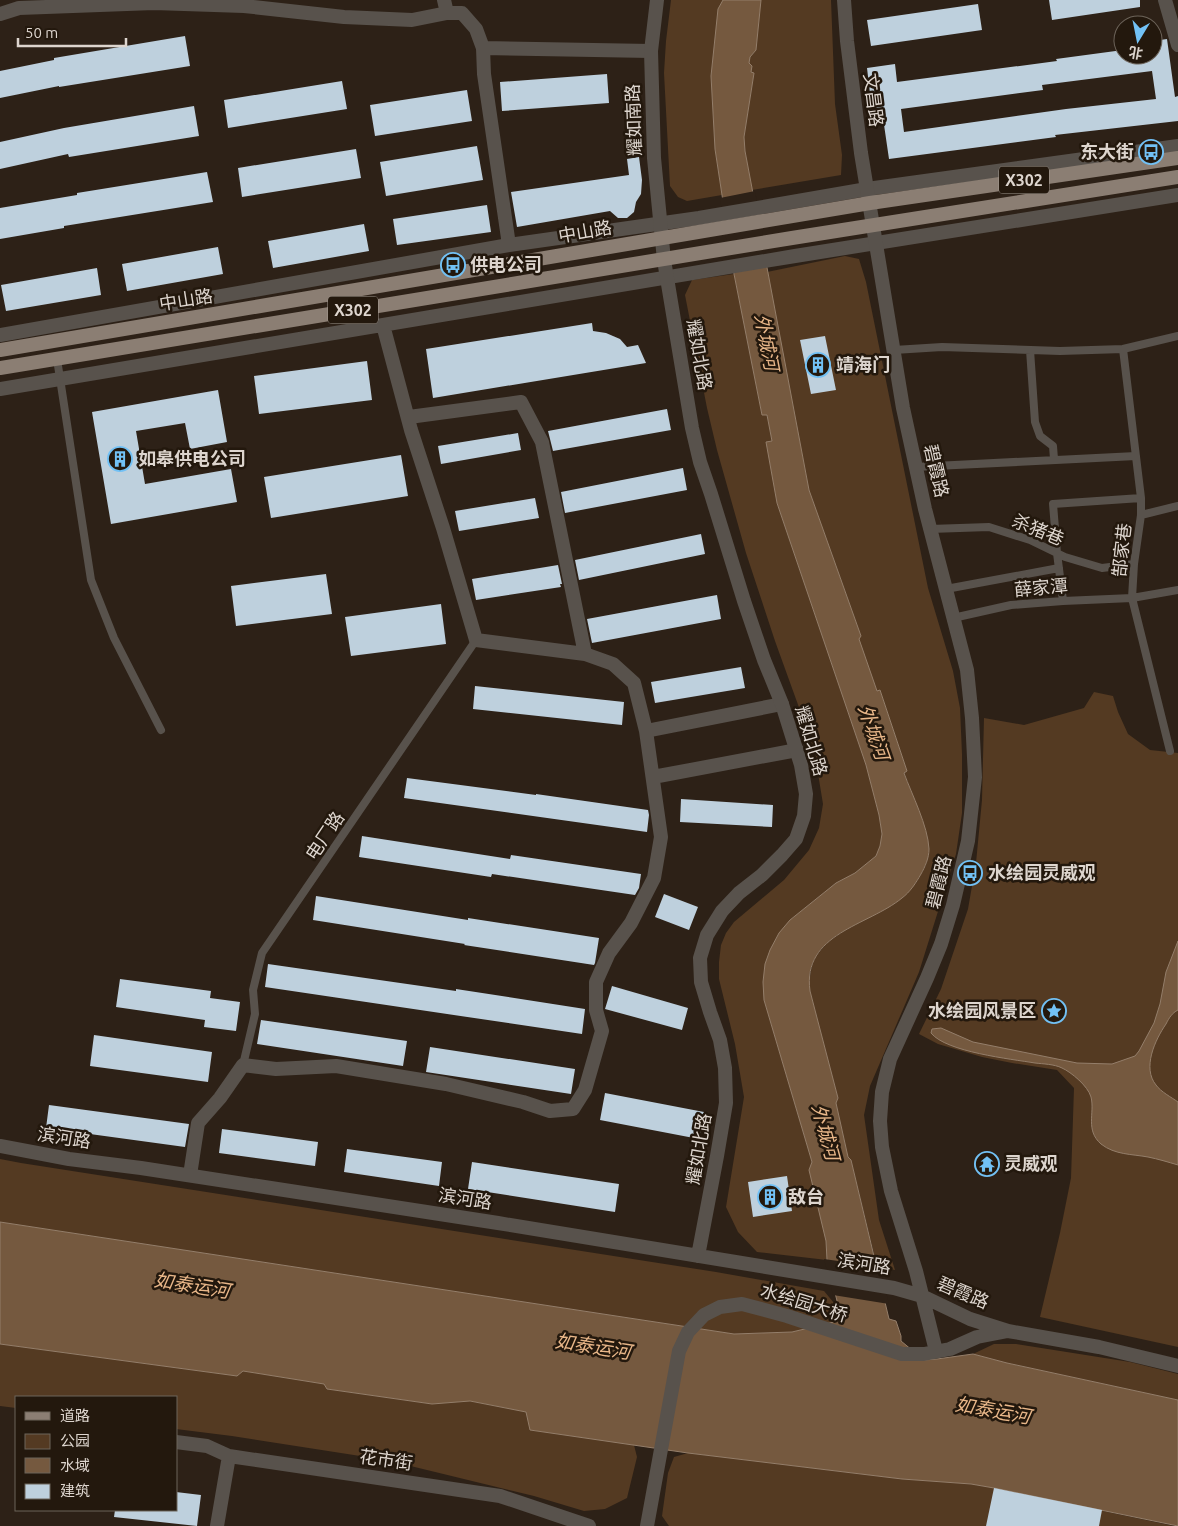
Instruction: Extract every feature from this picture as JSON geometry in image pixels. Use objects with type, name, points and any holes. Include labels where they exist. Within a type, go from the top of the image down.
[{"type":"main road","name":"中山路","points":[[0,350],[702,232],[788,210],[870,203],[1178,158]]},
{"type":"main road","name":"中山路","points":[[0,368],[706,254],[792,238],[1178,177]]},
{"type":"street","name":"耀如南路","points":[[657,0],[651,51],[654,158],[662,238]]},
{"type":"street","name":"文昌路","points":[[844,0],[846,41],[870,203]]},
{"type":"street","points":[[0,14],[19,4],[153,2],[244,6],[344,17],[412,20],[446,6],[462,13],[476,29],[483,48],[484,74],[509,245]]},
{"type":"street","points":[[1170,5],[1178,45]]},
{"type":"street","points":[[483,48],[651,51]]},
{"type":"street","points":[[0,335],[509,245],[699,218],[788,210],[867,189],[1178,146]]},
{"type":"street","points":[[0,389],[795,256],[1178,196]]},
{"type":"street","name":"碧霞路","points":[[870,203],[903,408],[915,466],[967,670],[975,777],[972,819],[968,841],[941,944],[928,978],[890,1059],[882,1092],[880,1120],[882,1147],[890,1191],[916,1271],[922,1296],[970,1319],[1008,1331],[1099,1347],[1178,1366]]},
{"type":"street","name":"耀如北路","points":[[662,238],[666,278],[692,428],[700,462],[764,660],[782,704],[797,750],[806,794],[804,816],[796,839],[762,875],[738,893],[722,911],[707,935],[700,958],[701,982],[720,1040],[725,1068],[726,1103],[718,1156],[698,1256]]},
{"type":"street","points":[[190,1175],[198,1123],[220,1098],[242,1065],[276,1069],[336,1066],[446,1084],[523,1102],[550,1111],[573,1109],[585,1090],[602,1031],[596,1010],[596,982],[609,953],[631,923],[654,878],[661,837],[646,731],[634,683],[613,664],[584,654],[476,640],[443,528],[411,430],[383,325]]},
{"type":"street","points":[[409,417],[521,402],[542,442],[584,654]]},
{"type":"street","points":[[646,731],[782,704]]},
{"type":"street","points":[[653,777],[797,750]]},
{"type":"street","name":"滨河路","points":[[0,1146],[69,1159],[190,1175],[498,1223],[894,1288],[922,1296]]},
{"type":"street","points":[[922,1296],[930,1352]]},
{"type":"street","name":"水绘园大桥","points":[[647,1526],[679,1351],[688,1332],[704,1315],[720,1307],[742,1304],[787,1316],[902,1354],[950,1349],[978,1337],[1008,1331]]},
{"type":"street","name":"花市街","points":[[178,1442],[207,1446],[229,1456],[500,1496],[589,1526]]},
{"type":"street","points":[[216,1526],[229,1456]]},
{"type":"lane","points":[[894,350],[942,347],[1060,352],[1123,349],[1178,336]]},
{"type":"lane","name":"郜家巷","points":[[1123,349],[1142,498],[1132,598],[1170,751]]},
{"type":"lane","points":[[1030,350],[1035,422],[1040,436],[1053,446],[1054,459]]},
{"type":"lane","points":[[57,359],[91,580],[114,638],[161,730]]},
{"type":"lane","points":[[915,466],[1136,456]]},
{"type":"lane","points":[[1063,601],[1058,568],[1053,504],[1142,498]]},
{"type":"lane","points":[[1141,515],[1178,506]]},
{"type":"lane","name":"杀猪巷","points":[[930,529],[989,527],[1030,540],[1065,557],[1102,568],[1134,564]]},
{"type":"lane","points":[[946,589],[1058,568]]},
{"type":"lane","name":"薛家潭","points":[[953,618],[1011,605],[1132,598],[1178,590]]},
{"type":"lane","name":"电厂路","points":[[242,1065],[255,1014],[253,990],[262,953],[476,640]]},
{"type":"green space","points":[[671,0],[723,0],[716,31],[711,76],[715,149],[722,195],[687,201],[678,197],[670,186],[664,73]]},
{"type":"green space","points":[[761,0],[831,0],[835,104],[842,155],[841,175],[752,190],[744,137],[754,73],[751,72],[749,63],[750,57],[756,50]]},
{"type":"green space","points":[[845,256],[859,259],[866,282],[928,588],[953,671],[960,708],[962,813],[956,854],[919,972],[870,1086],[864,1115],[879,1220],[895,1270],[877,1266],[851,1160],[848,1157],[836,1103],[838,1098],[809,982],[815,957],[827,943],[916,883],[926,865],[929,850],[923,823],[904,772],[907,771],[880,690],[877,691],[858,638],[861,636],[809,490],[767,272]]},
{"type":"green space","points":[[734,274],[762,415],[767,415],[772,441],[767,442],[777,503],[866,765],[882,834],[876,856],[855,873],[836,883],[790,920],[764,1000],[812,1162],[826,1241],[827,1260],[757,1252],[738,1232],[726,1207],[744,1097],[735,1044],[719,979],[721,945],[726,933],[734,922],[784,880],[809,850],[819,828],[823,804],[814,749],[746,553],[717,450],[685,295],[692,280]]},
{"type":"green space","name":"水绘园风景区","points":[[1094,692],[1113,696],[1128,734],[1150,750],[1178,753],[1178,1347],[1040,1317],[1071,1178],[1074,1088],[1057,1070],[982,1057],[938,1044],[919,1034],[941,989],[968,909],[976,863],[982,800],[984,718],[1024,725],[1084,708]]},
{"type":"green space","points":[[0,1159],[716,1272],[824,1291],[839,1309],[838,1321],[792,1332],[734,1334],[0,1222]]},
{"type":"green space","points":[[0,1344],[237,1376],[243,1371],[324,1384],[327,1389],[432,1404],[469,1401],[527,1412],[530,1430],[634,1445],[637,1457],[627,1498],[605,1509],[584,1511],[534,1496],[386,1460],[178,1429],[178,1396],[15,1396],[15,1408],[0,1406]]},
{"type":"green space","points":[[994,1344],[1016,1344],[1130,1362],[1178,1374],[1178,1400],[973,1354]]},
{"type":"green space","points":[[688,1453],[902,1479],[971,1484],[1174,1526],[669,1526],[662,1516],[668,1473],[674,1457]]},
{"type":"water","points":[[723,0],[761,0],[756,50],[750,57],[749,63],[752,66],[751,72],[754,73],[744,137],[745,151],[809,490],[861,636],[859,639],[877,691],[880,690],[907,771],[904,773],[923,821],[928,840],[929,852],[924,868],[910,890],[888,908],[840,933],[827,943],[816,956],[810,971],[810,991],[838,1098],[836,1103],[848,1157],[851,1160],[889,1319],[896,1321],[901,1341],[924,1360],[973,1354],[1178,1400],[1178,1526],[971,1484],[902,1479],[688,1453],[530,1430],[526,1412],[470,1401],[432,1404],[327,1389],[324,1384],[243,1371],[237,1376],[0,1344],[0,1222],[734,1334],[792,1332],[838,1321],[839,1309],[827,1260],[826,1241],[809,1170],[812,1162],[764,1000],[763,982],[765,964],[779,933],[790,920],[836,883],[855,873],[876,856],[882,834],[866,765],[777,503],[766,442],[772,441],[767,415],[762,415],[734,274],[715,149],[711,76],[718,9]]},
{"type":"water","points":[[1178,941],[1178,1010],[1170,1018],[1154,1046],[1150,1071],[1158,1088],[1178,1102],[1178,1165],[1118,1152],[1101,1144],[1093,1133],[1091,1097],[1079,1080],[1066,1070],[1052,1065],[996,1057],[964,1050],[939,1040],[931,1033],[932,1029],[941,1028],[973,1042],[1077,1063],[1112,1064],[1135,1056],[1154,1023],[1166,972]]},
{"type":"pier","points":[[755,191],[768,264],[731,271],[720,198]]},
{"type":"pier","points":[[824,1259],[880,1267],[889,1304],[833,1295]]},
{"type":"building","points":[[1049,0],[1140,0],[1140,7],[1052,20]]},
{"type":"building","points":[[978,4],[982,30],[871,46],[867,20]]},
{"type":"building","points":[[185,36],[190,66],[59,86],[0,98],[0,71],[54,60],[54,58]]},
{"type":"building","points":[[1167,39],[1175,97],[1178,96],[1178,121],[1055,135],[1056,137],[889,159],[883,118],[873,119],[867,68],[895,64],[897,82],[1057,61],[1056,59],[1113,51],[1113,65],[1163,65],[1163,40]],"holes":[[[1152,71],[1156,99],[1066,109],[904,132],[901,109],[1043,90],[1042,85]]]},
{"type":"building","points":[[607,74],[609,103],[502,111],[500,82]]},
{"type":"building","points":[[342,81],[347,109],[228,128],[224,100]]},
{"type":"building","points":[[467,90],[472,121],[375,136],[370,105]]},
{"type":"building","points":[[194,106],[199,136],[69,157],[68,154],[0,169],[0,142],[64,128]]},
{"type":"building","points":[[477,146],[483,180],[386,196],[380,162]]},
{"type":"building","points":[[356,149],[361,178],[242,197],[238,168]]},
{"type":"building","points":[[639,157],[642,180],[641,194],[636,202],[634,212],[627,218],[618,218],[610,211],[517,227],[511,192],[629,175],[627,159]]},
{"type":"building","points":[[207,172],[213,202],[64,226],[64,228],[0,239],[0,208],[77,195],[77,193]]},
{"type":"building","points":[[487,205],[491,232],[397,245],[393,219]]},
{"type":"building","points":[[364,224],[369,251],[273,268],[268,241]]},
{"type":"building","points":[[218,247],[223,274],[127,291],[122,264]]},
{"type":"building","points":[[97,268],[101,295],[6,311],[1,285]]},
{"type":"building","points":[[592,323],[593,331],[606,333],[620,339],[627,347],[638,345],[646,363],[433,398],[426,349]]},
{"type":"building","name":"靖海门","points":[[825,336],[836,390],[811,394],[800,340]]},
{"type":"building","points":[[367,361],[372,400],[259,414],[254,376]]},
{"type":"building","name":"如皋供电公司","points":[[218,390],[227,442],[190,449],[185,423],[136,431],[145,484],[231,469],[237,502],[111,524],[92,412]]},
{"type":"building","points":[[667,409],[671,430],[553,451],[548,431]]},
{"type":"building","points":[[518,433],[521,450],[441,464],[438,446]]},
{"type":"building","points":[[401,455],[408,496],[271,518],[264,477]]},
{"type":"building","points":[[683,468],[687,490],[565,513],[561,492]]},
{"type":"building","points":[[535,498],[539,518],[459,531],[455,511]]},
{"type":"building","points":[[701,534],[705,554],[579,580],[575,560]]},
{"type":"building","points":[[558,565],[561,587],[476,600],[472,579]]},
{"type":"building","points":[[326,574],[332,614],[236,626],[231,586]]},
{"type":"building","points":[[717,595],[721,619],[592,643],[587,619]]},
{"type":"building","points":[[441,604],[446,644],[351,656],[345,617]]},
{"type":"building","points":[[741,667],[745,688],[655,703],[651,682]]},
{"type":"building","points":[[475,686],[624,702],[622,725],[473,709]]},
{"type":"building","points":[[407,778],[648,810],[647,832],[404,798]]},
{"type":"building","points":[[681,799],[773,805],[772,827],[680,822]]},
{"type":"building","points":[[362,836],[510,859],[511,855],[641,874],[639,888],[635,895],[492,874],[491,877],[359,857]]},
{"type":"building","points":[[664,894],[698,907],[689,930],[655,917]]},
{"type":"building","points":[[316,896],[599,938],[595,963],[594,965],[313,920]]},
{"type":"building","points":[[268,964],[456,991],[456,989],[585,1009],[582,1034],[265,987]]},
{"type":"building","points":[[120,979],[211,991],[210,998],[240,1002],[236,1031],[204,1027],[205,1020],[116,1007]]},
{"type":"building","points":[[612,986],[688,1008],[682,1030],[605,1009]]},
{"type":"building","points":[[261,1020],[407,1041],[403,1066],[257,1044]]},
{"type":"building","points":[[94,1035],[212,1052],[208,1082],[90,1066]]},
{"type":"building","points":[[430,1047],[575,1069],[571,1094],[426,1072]]},
{"type":"building","points":[[605,1093],[704,1112],[699,1139],[600,1120]]},
{"type":"building","points":[[49,1105],[189,1124],[185,1147],[46,1128]]},
{"type":"building","points":[[222,1129],[318,1142],[315,1166],[219,1153]]},
{"type":"building","points":[[347,1149],[442,1162],[439,1186],[344,1172]]},
{"type":"building","points":[[472,1162],[619,1184],[615,1212],[468,1189]]},
{"type":"building","name":"敌台","points":[[787,1176],[792,1211],[753,1217],[748,1182]]},
{"type":"building","points":[[994,1488],[1102,1510],[1099,1526],[986,1526]]},
{"type":"building","points":[[178,1492],[201,1495],[197,1526],[114,1517],[115,1511],[178,1511]]},
{"type":"place","name":"东大街","points":[[1151,152]]},
{"type":"place","name":"供电公司","points":[[453,265]]},
{"type":"place","name":"靖海门","points":[[818,365]]},
{"type":"place","name":"如皋供电公司","points":[[120,459]]},
{"type":"place","name":"水绘园灵威观","points":[[970,873]]},
{"type":"place","name":"水绘园风景区","points":[[1054,1011]]},
{"type":"place","name":"灵威观","points":[[987,1164]]},
{"type":"place","name":"敌台","points":[[770,1197]]},
{"type":"water label","name":"外城河","points":[[767,342]]},
{"type":"water label","name":"外城河","points":[[874,732]]},
{"type":"water label","name":"外城河","points":[[826,1132]]},
{"type":"water label","name":"如泰运河","points":[[192,1285]]},
{"type":"water label","name":"如泰运河","points":[[593,1346]]},
{"type":"water label","name":"如泰运河","points":[[993,1410]]}]
